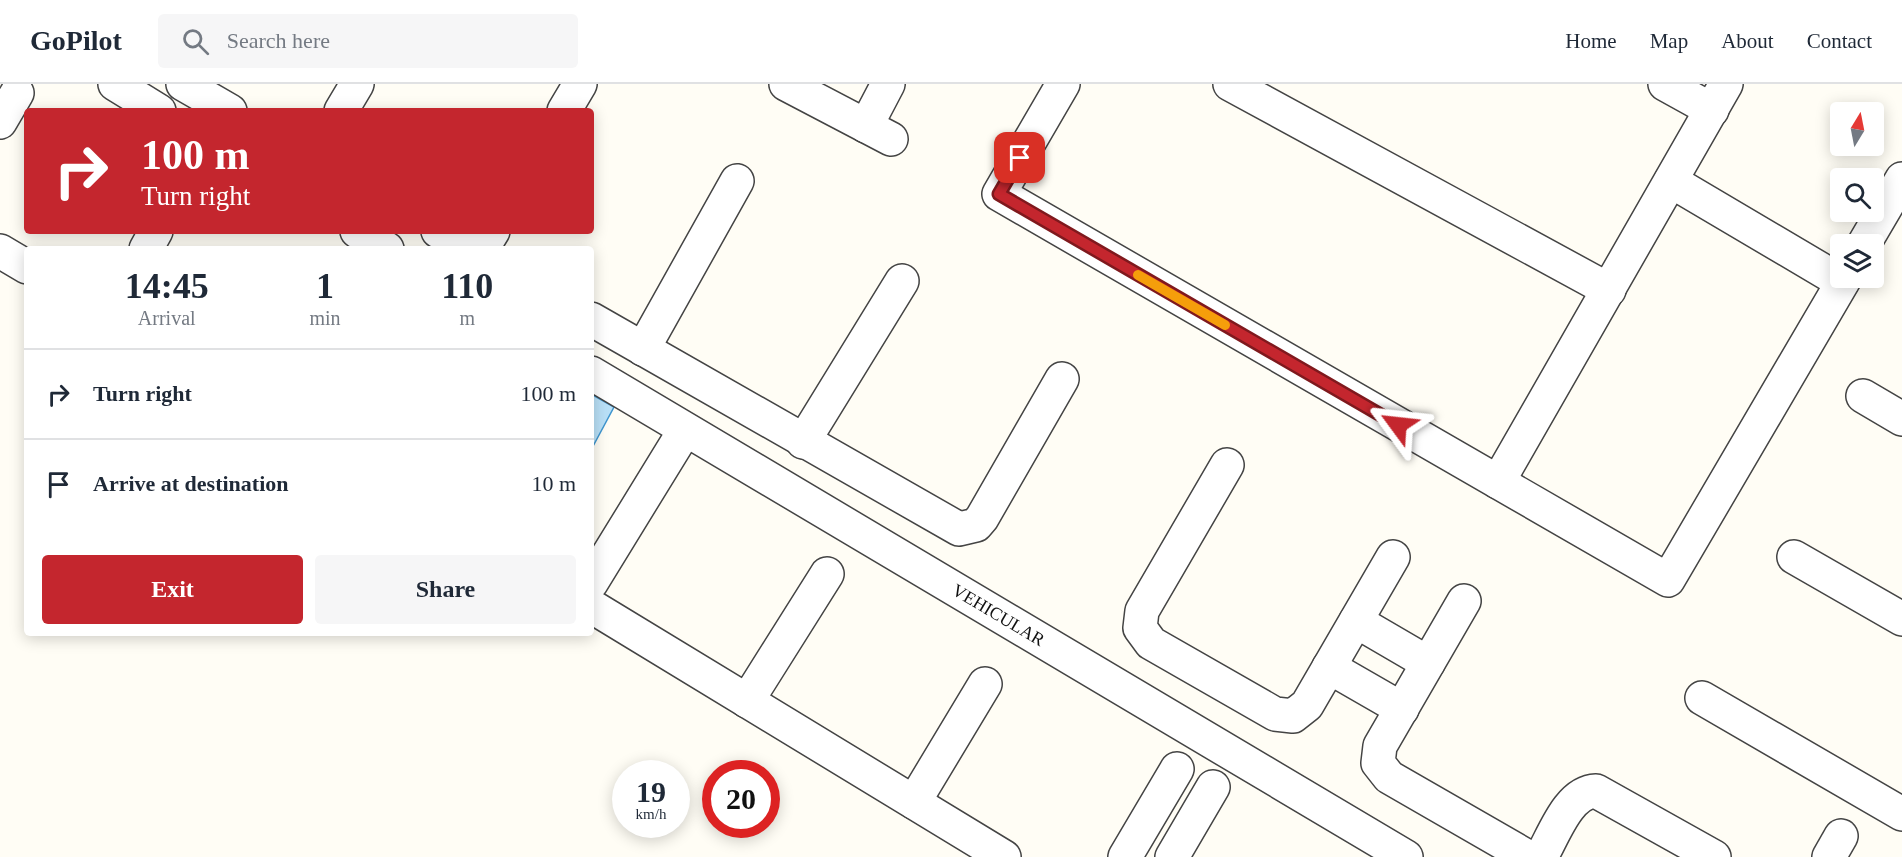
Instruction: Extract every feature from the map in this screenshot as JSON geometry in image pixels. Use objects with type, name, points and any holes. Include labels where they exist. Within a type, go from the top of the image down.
[{"type":"street","points":[[115,84],[154,108]]},
{"type":"street","points":[[183,84],[225,108]]},
{"type":"street","points":[[343,108],[357,84]]},
{"type":"street","points":[[566,108],[580,84]]},
{"type":"street","points":[[786,84],[878,132],[888,84]]},
{"type":"street","points":[[1064,84],[999,194],[1668,580],[1838,288]]},
{"type":"street","points":[[1230,84],[1608,290]]},
{"type":"street","points":[[1498,482],[1719,97],[1665,84]]},
{"type":"street","points":[[0,122],[17,93]]},
{"type":"street","points":[[1870,234],[1902,179]]},
{"type":"street","points":[[643,349],[737,181]]},
{"type":"street","points":[[1671,181],[1830,273]]},
{"type":"street","points":[[362,234],[382,246]]},
{"type":"street","points":[[443,234],[464,246]]},
{"type":"street","points":[[0,251],[24,265]]},
{"type":"street","points":[[803,442],[902,281]]},
{"type":"street","points":[[594,321],[950,526],[968,528],[982,518],[1062,379]]},
{"type":"street","name":"VEHICULAR","points":[[594,375],[1406,857]]},
{"type":"street","points":[[1863,396],[1902,419]]},
{"type":"street","points":[[594,578],[685,430]]},
{"type":"street","points":[[1227,465],[1142,611],[1140,628],[1144,637],[1284,717],[1301,712],[1393,557]]},
{"type":"street","points":[[1794,557],[1902,619]]},
{"type":"street","points":[[747,700],[827,574]]},
{"type":"street","points":[[1464,601],[1377,754],[1382,771],[1528,857]]},
{"type":"street","points":[[594,608],[1004,857]]},
{"type":"street","points":[[1356,621],[1428,663]]},
{"type":"street","points":[[1329,667],[1402,709]]},
{"type":"street","points":[[914,802],[985,684]]},
{"type":"street","points":[[1702,698],[1902,814]]},
{"type":"street","points":[[1125,857],[1177,769]]},
{"type":"street","points":[[1172,857],[1213,787]]},
{"type":"street","points":[[1541,857],[1573,802],[1587,791],[1596,791],[1714,857]]},
{"type":"water","points":[[594,396],[614,407],[594,444]]},
{"type":"slow traffic","points":[[1138,275],[1225,325]]},
{"type":"route","points":[[1020,158],[999,194],[1398,425]]}]
